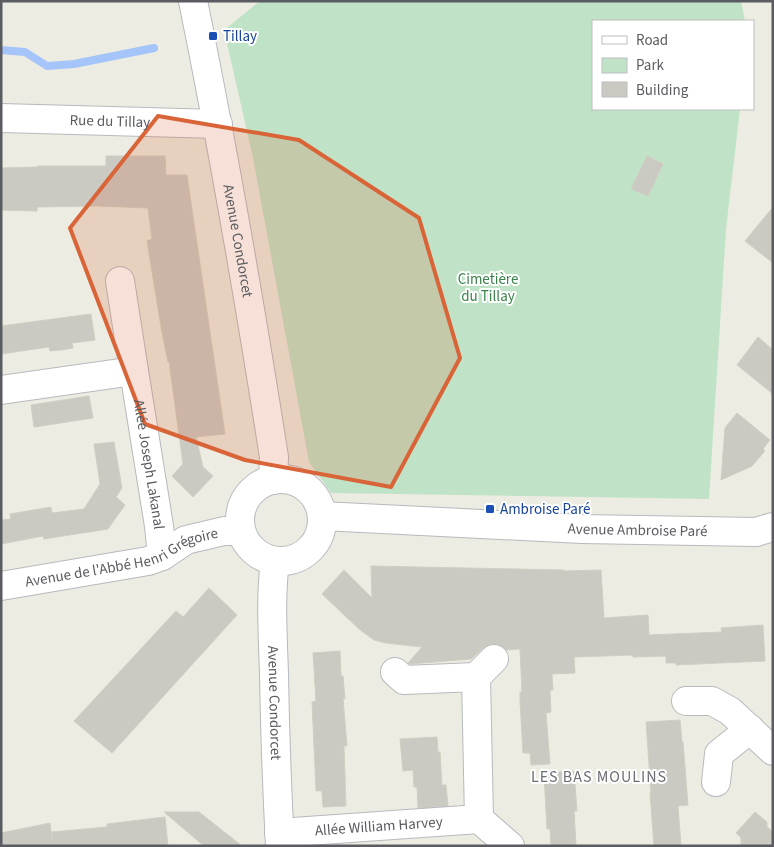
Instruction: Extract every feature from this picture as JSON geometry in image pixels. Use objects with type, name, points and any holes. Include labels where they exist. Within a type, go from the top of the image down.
[{"type":"street","name":"Avenue Condorcet","points":[[193,1],[218,124],[250,305],[274,457],[273,480]]},
{"type":"street","name":"Rue du Tillay","points":[[1,118],[218,124]]},
{"type":"street","name":"Allée Joseph Lakanal","points":[[120,281],[159,526],[162,556]]},
{"type":"street","points":[[1,390],[134,371]]},
{"type":"street","points":[[273,480],[295,482],[305,487],[319,506],[322,516],[320,531],[314,545],[303,554],[290,560],[275,561],[264,557],[254,551],[246,542],[241,531],[240,520],[246,499],[253,490],[273,480]]},
{"type":"street","name":"Avenue Ambroise Paré","points":[[322,516],[582,529],[756,532],[773,527]]},
{"type":"street","name":"Avenue de l'Abbé Henri Grégoire","points":[[1,586],[148,561],[162,556],[186,540],[224,531],[241,531]]},
{"type":"street","name":"Avenue Condorcet","points":[[275,561],[272,604],[274,712],[280,839]]},
{"type":"street","points":[[395,672],[404,680],[485,668],[478,819],[510,846]]},
{"type":"street","points":[[686,701],[712,701],[730,711],[773,751]]},
{"type":"street","points":[[716,782],[719,754],[750,730]]},
{"type":"street","name":"Allée William Harvey","points":[[280,839],[478,819]]},
{"type":"highlighted area","points":[[158,116],[299,140],[419,218],[460,358],[391,487],[245,460],[145,424],[70,228]]},
{"type":"green space","name":"Cimetière du Tillay","points":[[260,1],[741,1],[745,20],[592,20],[592,110],[740,110],[726,229],[709,499],[331,493],[309,462],[253,158],[224,30]]},
{"type":"building","points":[[106,156],[165,156],[166,175],[187,175],[225,434],[196,437],[203,467],[213,476],[193,497],[172,476],[183,464],[169,361],[161,327],[147,241],[152,239],[148,208],[97,206],[37,207],[37,211],[1,210],[1,168],[106,166]]},
{"type":"building","points":[[647,156],[663,164],[648,196],[631,189]]},
{"type":"building","points":[[773,207],[773,263],[745,241]]},
{"type":"building","points":[[91,314],[95,340],[72,343],[73,348],[61,350],[50,351],[49,347],[1,354],[1,326]]},
{"type":"building","points":[[758,337],[773,350],[773,394],[737,365]]},
{"type":"building","points":[[89,396],[93,418],[34,427],[31,405]]},
{"type":"building","points":[[737,413],[770,440],[763,449],[765,451],[752,466],[721,480],[725,428]]},
{"type":"building","points":[[114,442],[122,488],[116,497],[125,505],[108,529],[44,539],[43,536],[1,544],[1,520],[11,519],[10,514],[51,507],[52,513],[84,509],[100,484],[94,444]]},
{"type":"building","points":[[371,566],[564,571],[601,570],[604,618],[648,615],[649,635],[722,632],[721,628],[763,625],[765,661],[676,665],[676,663],[666,663],[666,656],[574,657],[575,673],[552,674],[553,690],[550,690],[551,712],[546,713],[550,764],[531,765],[530,753],[523,753],[520,649],[506,650],[498,644],[490,644],[471,659],[408,663],[422,647],[374,640],[359,629],[322,594],[344,570],[372,598]]},
{"type":"building","points":[[209,588],[237,615],[112,753],[74,721],[176,611],[183,617]]},
{"type":"building","points":[[340,651],[347,746],[344,746],[346,806],[323,807],[322,791],[316,791],[312,702],[316,701],[313,653]]},
{"type":"building","points":[[680,720],[688,805],[678,806],[681,846],[654,846],[646,722]]},
{"type":"building","points":[[437,737],[442,785],[446,785],[448,806],[418,808],[417,787],[414,787],[413,770],[403,771],[400,739]]},
{"type":"building","points":[[574,771],[577,811],[574,811],[576,846],[551,846],[550,829],[547,829],[544,773]]},
{"type":"building","points":[[164,812],[199,812],[242,846],[204,846]]},
{"type":"building","points":[[755,812],[767,822],[767,827],[773,832],[773,846],[741,846],[741,838],[736,833]]},
{"type":"building","points":[[165,817],[168,846],[1,846],[1,833],[50,823],[52,840],[52,832],[107,827],[107,824]]},
{"type":"waterway","points":[[1,50],[25,52],[47,66],[74,64],[154,48]]},
{"type":"place","name":"Tillay","points":[[213,36]]},
{"type":"place","name":"Ambroise Paré","points":[[490,509]]},
{"type":"district","name":"LES BAS MOULINS","points":[[599,777]]}]
